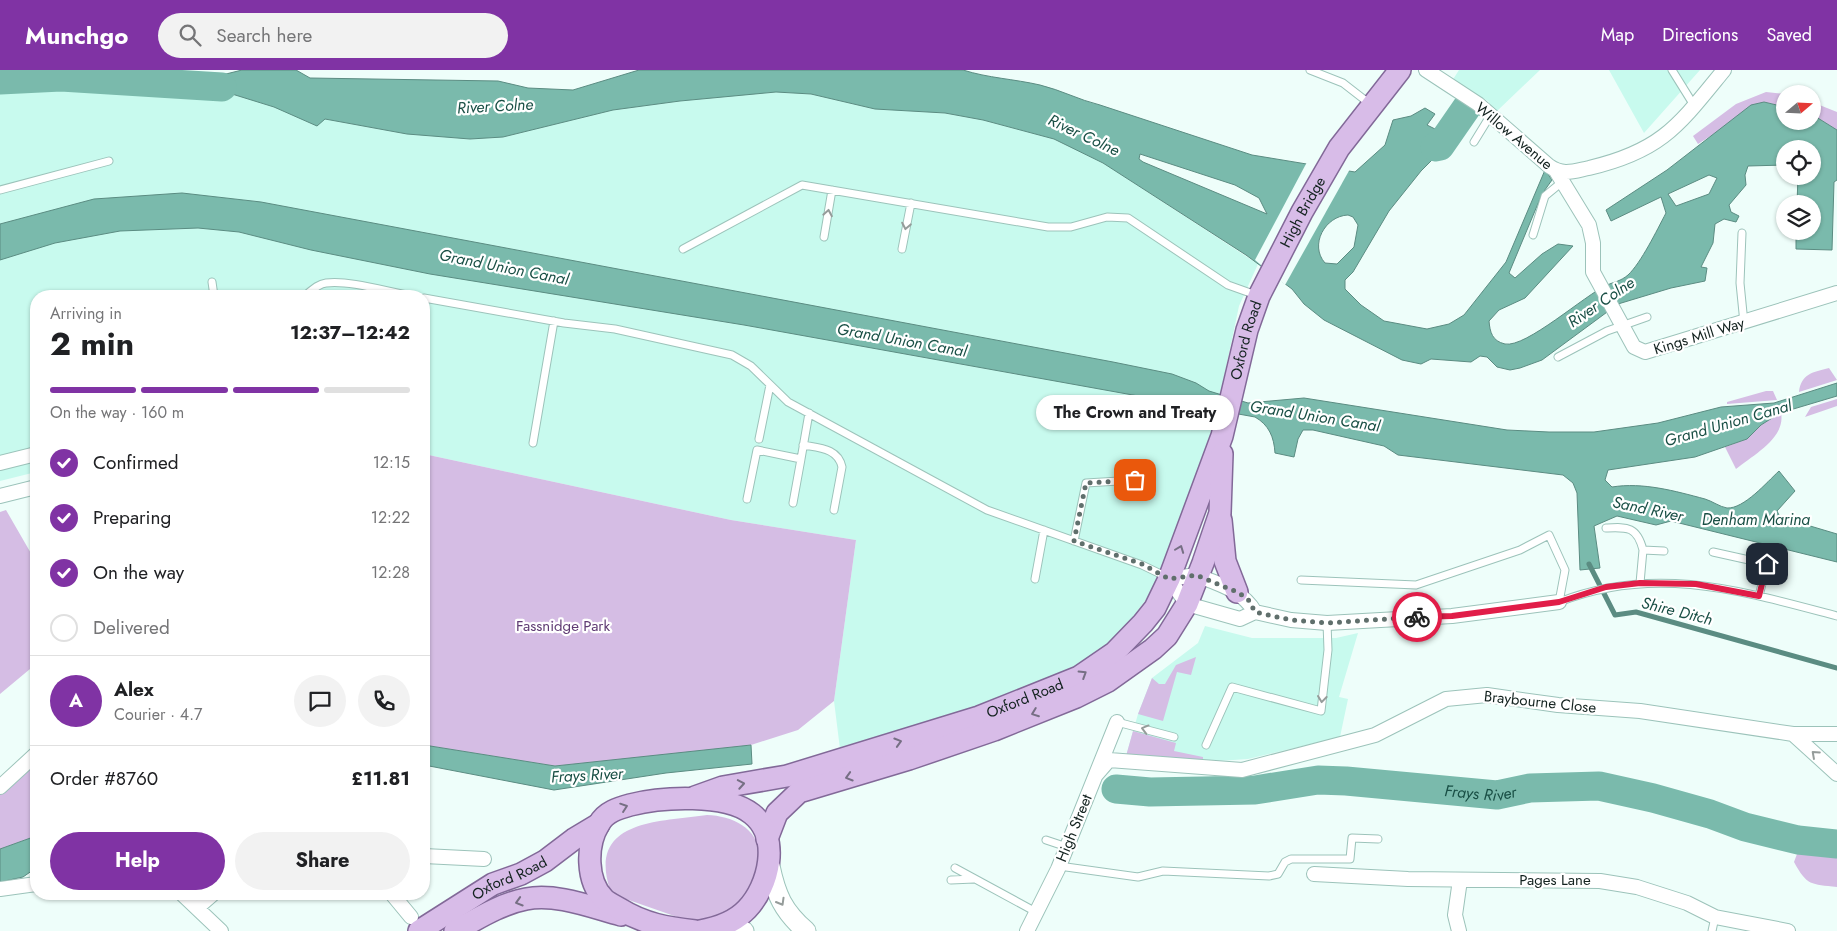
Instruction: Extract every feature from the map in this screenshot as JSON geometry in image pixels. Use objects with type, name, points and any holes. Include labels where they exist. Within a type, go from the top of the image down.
[{"type":"main road","points":[[1372,106],[1396,71]]},
{"type":"main road","name":"High Bridge","points":[[1268,276],[1339,148],[1372,106]]},
{"type":"main road","name":"Oxford Road","points":[[695,797],[723,787],[787,776],[979,717],[1079,677],[1114,653],[1144,623],[1155,608],[1169,579],[1222,436],[1241,355],[1259,296],[1268,276]]},
{"type":"main road","name":"Oxford Road","points":[[767,839],[777,813],[799,792],[909,759],[994,730],[1076,697],[1108,681],[1153,649],[1167,636],[1187,604],[1220,512],[1222,436]]},
{"type":"main road","points":[[1220,512],[1225,561],[1237,592]]},
{"type":"main road","points":[[770,866],[758,894],[748,909],[715,929],[647,924],[604,899],[590,872],[592,844],[599,824],[609,813],[627,805],[654,800],[695,797],[734,806],[752,814],[761,824],[767,839],[775,890],[792,919],[806,931]]},
{"type":"main road","name":"Oxford Road","points":[[415,924],[493,884],[521,874],[545,861],[574,839],[599,824]]},
{"type":"main road","name":"Oxford Road","points":[[455,931],[494,910],[526,899],[567,902],[647,924]]},
{"type":"street","name":"Willow Avenue","points":[[1426,70],[1478,104],[1559,177],[1566,173],[1601,165],[1647,149],[1674,130],[1724,70]]},
{"type":"street","name":"Kings Mill Way","points":[[1559,177],[1589,225],[1593,243],[1593,272],[1599,287],[1634,348],[1645,352],[1744,323],[1837,292]]},
{"type":"street","points":[[0,463],[30,456]]},
{"type":"street","points":[[0,496],[30,488]]},
{"type":"street","points":[[1255,612],[1248,599],[1237,592],[1196,575],[1169,579],[1187,604],[1240,618],[1255,612],[1291,620],[1327,623],[1452,616],[1559,602]]},
{"type":"street","name":"Braybourne Close","points":[[1096,775],[1109,760],[1242,770],[1375,736],[1446,700],[1487,695],[1558,705],[1640,711],[1793,734],[1837,734]]},
{"type":"street","name":"High Street","points":[[1027,931],[1059,866],[1117,722]]},
{"type":"street","points":[[1793,734],[1837,774]]},
{"type":"street","points":[[0,787],[30,760]]},
{"type":"street","points":[[430,856],[484,858]]},
{"type":"street","name":"Pages Lane","points":[[1314,874],[1460,880],[1600,881],[1637,888],[1687,903],[1715,917],[1788,931]]},
{"type":"street","points":[[1460,880],[1455,915],[1460,931]]},
{"type":"street","points":[[0,889],[30,885]]},
{"type":"street","points":[[189,900],[221,931]]},
{"type":"street","points":[[198,907],[206,900]]},
{"type":"street","points":[[397,900],[415,924]]},
{"type":"lane","points":[[1310,70],[1342,83],[1372,106]]},
{"type":"lane","points":[[1672,70],[1695,107]]},
{"type":"lane","points":[[1474,142],[1490,116]]},
{"type":"lane","points":[[0,190],[109,161]]},
{"type":"lane","points":[[1533,235],[1545,196],[1559,177]]},
{"type":"lane","points":[[683,249],[802,185],[1048,227],[1071,227],[1107,216],[1128,218],[1228,285],[1259,296]]},
{"type":"lane","points":[[824,236],[832,190]]},
{"type":"lane","points":[[902,250],[911,203]]},
{"type":"lane","points":[[1742,233],[1740,283],[1744,323]]},
{"type":"lane","points":[[212,282],[213,290]]},
{"type":"lane","points":[[312,290],[326,283],[378,290]]},
{"type":"lane","points":[[430,299],[554,321],[615,329],[732,355],[751,366],[788,402],[987,510],[1142,564],[1169,579]]},
{"type":"lane","points":[[1558,358],[1621,325],[1648,317]]},
{"type":"lane","points":[[533,443],[554,321]]},
{"type":"lane","points":[[758,439],[770,385]]},
{"type":"lane","points":[[792,503],[809,413]]},
{"type":"lane","points":[[803,445],[830,451],[840,460],[842,467],[834,510]]},
{"type":"lane","points":[[747,499],[757,450],[801,459]]},
{"type":"lane","points":[[1074,541],[1086,483],[1135,480]]},
{"type":"lane","points":[[1606,528],[1622,527],[1634,531],[1640,538],[1643,550],[1640,583]]},
{"type":"lane","points":[[1035,579],[1044,530]]},
{"type":"lane","points":[[1301,580],[1416,585],[1520,550],[1549,535],[1565,570],[1559,602]]},
{"type":"lane","points":[[1643,550],[1664,551]]},
{"type":"lane","points":[[1713,552],[1767,564],[1759,596]]},
{"type":"lane","points":[[1559,602],[1606,587],[1640,583],[1696,584],[1759,596],[1837,616]]},
{"type":"lane","points":[[1206,745],[1232,687],[1321,711],[1328,650],[1327,623]]},
{"type":"lane","points":[[1117,722],[1174,737]]},
{"type":"lane","points":[[1059,866],[1138,877],[1163,871],[1270,876],[1278,874],[1285,862],[1291,859],[1350,859],[1352,838],[1378,839]]},
{"type":"lane","points":[[1046,840],[1066,847]]},
{"type":"lane","points":[[955,868],[977,878],[1036,912]]},
{"type":"lane","points":[[951,880],[977,878]]},
{"type":"lane","points":[[1712,931],[1715,917]]},
{"type":"shaded area","points":[[1459,70],[1540,70],[1496,112],[1488,101],[1452,81]]},
{"type":"shaded area","points":[[1609,70],[1700,70],[1644,133]]},
{"type":"shaded area","points":[[61,77],[182,91],[232,94],[274,107],[325,119],[407,134],[503,137],[613,110],[680,101],[776,92],[811,94],[875,109],[945,113],[983,120],[1054,139],[1103,163],[1258,264],[1239,306],[1211,438],[1156,586],[1115,641],[1072,674],[1017,695],[840,749],[834,701],[856,540],[731,520],[430,455],[430,290],[30,290],[30,474],[0,481],[0,80]]},
{"type":"shaded area","points":[[1205,626],[1252,638],[1336,638],[1358,633],[1339,697],[1348,699],[1340,737],[1248,759],[1203,762],[1126,756],[1138,714],[1152,678],[1198,643]]},
{"type":"green space","points":[[1766,92],[1776,93],[1776,105],[1764,102],[1698,144],[1693,136],[1736,104]]},
{"type":"green space","points":[[1821,106],[1837,112],[1837,130],[1821,120]]},
{"type":"green space","points":[[1829,368],[1837,380],[1799,392],[1802,381],[1805,378],[1813,373]]},
{"type":"green space","points":[[1766,391],[1773,391],[1777,400],[1727,404],[1727,402]]},
{"type":"green space","points":[[1837,399],[1837,406],[1805,417],[1811,407]]},
{"type":"green space","points":[[1781,413],[1781,422],[1773,438],[1759,452],[1736,469],[1725,447],[1747,439],[1761,425]]},
{"type":"green space","name":"Fassnidge Park","points":[[430,455],[731,520],[856,540],[834,701],[798,730],[751,745],[555,766],[430,746]]},
{"type":"green space","points":[[6,510],[30,552],[30,669],[0,694],[0,512]]},
{"type":"green space","points":[[1196,657],[1191,675],[1177,672],[1163,721],[1138,714],[1152,678],[1159,684],[1165,684],[1176,665]]},
{"type":"green space","points":[[1133,731],[1176,743],[1174,751],[1203,757],[1203,762],[1126,756]]},
{"type":"green space","points":[[30,764],[30,838],[0,849],[0,790]]},
{"type":"green space","points":[[707,815],[725,818],[742,825],[749,831],[759,846],[761,860],[746,904],[700,925],[623,898],[610,890],[606,867],[609,849],[618,837],[632,829],[650,823]]},
{"type":"green space","points":[[1818,838],[1837,839],[1837,887],[1815,884],[1806,880],[1794,862],[1797,854]]},
{"type":"water","points":[[242,70],[296,70],[310,78],[498,81],[528,88],[573,90],[639,70],[963,70],[1048,87],[1252,155],[1355,172],[1385,145],[1393,120],[1411,116],[1425,108],[1435,114],[1427,125],[1439,131],[1453,114],[1467,123],[1449,153],[1435,157],[1421,171],[1389,211],[1353,272],[1345,280],[1345,289],[1361,305],[1384,321],[1427,329],[1449,324],[1464,315],[1506,262],[1545,170],[1552,180],[1542,194],[1509,273],[1515,278],[1542,254],[1558,244],[1573,246],[1525,298],[1499,310],[1489,321],[1492,336],[1497,341],[1505,344],[1515,343],[1527,338],[1597,291],[1628,275],[1643,255],[1666,213],[1661,197],[1611,221],[1606,210],[1667,170],[1751,105],[1764,102],[1776,105],[1776,130],[1821,130],[1821,120],[1837,130],[1837,180],[1834,182],[1832,250],[1796,249],[1796,240],[1821,240],[1821,195],[1797,195],[1798,185],[1821,185],[1821,140],[1776,140],[1776,165],[1748,166],[1745,175],[1746,185],[1729,205],[1731,212],[1739,216],[1736,222],[1724,219],[1715,224],[1713,243],[1701,267],[1707,268],[1705,281],[1671,288],[1618,304],[1542,360],[1520,368],[1510,370],[1497,367],[1487,357],[1480,356],[1471,362],[1431,359],[1421,364],[1402,360],[1324,320],[1304,304],[1292,289],[1246,255],[1103,163],[1054,139],[983,120],[945,113],[875,109],[811,94],[776,92],[680,101],[613,110],[503,137],[470,139],[407,134],[325,119],[317,126],[274,107],[232,94],[182,91],[185,74],[214,77]],"holes":[[[1140,154],[1235,185],[1259,198],[1267,214],[1143,162],[1139,159]],[[1709,175],[1717,178],[1709,194],[1676,206],[1668,194]],[[1348,215],[1353,217],[1358,225],[1354,247],[1337,264],[1325,263],[1320,256],[1319,248],[1319,240],[1322,233],[1332,220]]]},
{"type":"water","points":[[182,193],[261,202],[1113,362],[1172,374],[1196,383],[1209,391],[1248,403],[1304,398],[1507,430],[1594,432],[1658,423],[1721,407],[1774,403],[1837,383],[1837,396],[1780,413],[1761,425],[1747,439],[1695,457],[1608,470],[1605,480],[1612,487],[1647,486],[1659,488],[1705,499],[1727,508],[1734,507],[1748,500],[1779,471],[1795,491],[1777,511],[1780,517],[1837,534],[1837,562],[1671,521],[1656,525],[1617,516],[1594,526],[1600,568],[1580,570],[1577,493],[1573,483],[1563,475],[1398,455],[1384,446],[1313,430],[1303,430],[1298,439],[1294,457],[1275,453],[1270,432],[1255,417],[744,325],[430,274],[311,250],[239,232],[198,228],[120,231],[55,243],[0,260],[0,224],[94,199]]},
{"type":"water","points":[[751,745],[752,764],[666,773],[554,790],[430,766],[430,746],[555,766]]},
{"type":"water","points":[[1117,781],[1149,784],[1150,800],[1116,798]]},
{"type":"water","points":[[30,838],[30,872],[23,877],[0,882],[0,849]]},
{"type":"pier","points":[[1307,162],[1350,169],[1285,285],[1255,260]]},
{"type":"waterway","name":"River Colne","points":[[0,80],[61,77],[222,87]]},
{"type":"waterway","name":"River Colne","points":[[1435,147],[1440,146],[1467,107]]},
{"type":"waterway","name":"Shire Ditch","points":[[1589,564],[1615,615],[1636,612],[1837,668]]},
{"type":"waterway","name":"Frays River","points":[[1116,789],[1150,792],[1255,790],[1318,780],[1497,795],[1530,788],[1599,786],[1653,798],[1710,814],[1745,827],[1798,840],[1837,844]]},
{"type":"way so far","points":[[1135,480],[1086,483],[1074,541],[1142,564],[1169,579],[1196,575],[1237,592],[1248,599],[1255,612],[1291,620],[1327,623],[1417,617]]},
{"type":"place","name":"The Crown and Treaty","points":[[1135,480]]},
{"type":"route","points":[[1417,617],[1452,616],[1559,602],[1606,587],[1640,583],[1696,584],[1759,596],[1767,564]]},
{"type":"water label","name":"Grand Union Canal","points":[[504,267]]},
{"type":"water label","name":"Grand Union Canal","points":[[902,340]]},
{"type":"water label","name":"Grand Union Canal","points":[[1315,416]]},
{"type":"water label","name":"Grand Union Canal","points":[[1728,423]]},
{"type":"water label","name":"Sand River","points":[[1648,509]]},
{"type":"water label","name":"Denham Marina","points":[[1756,519]]}]
